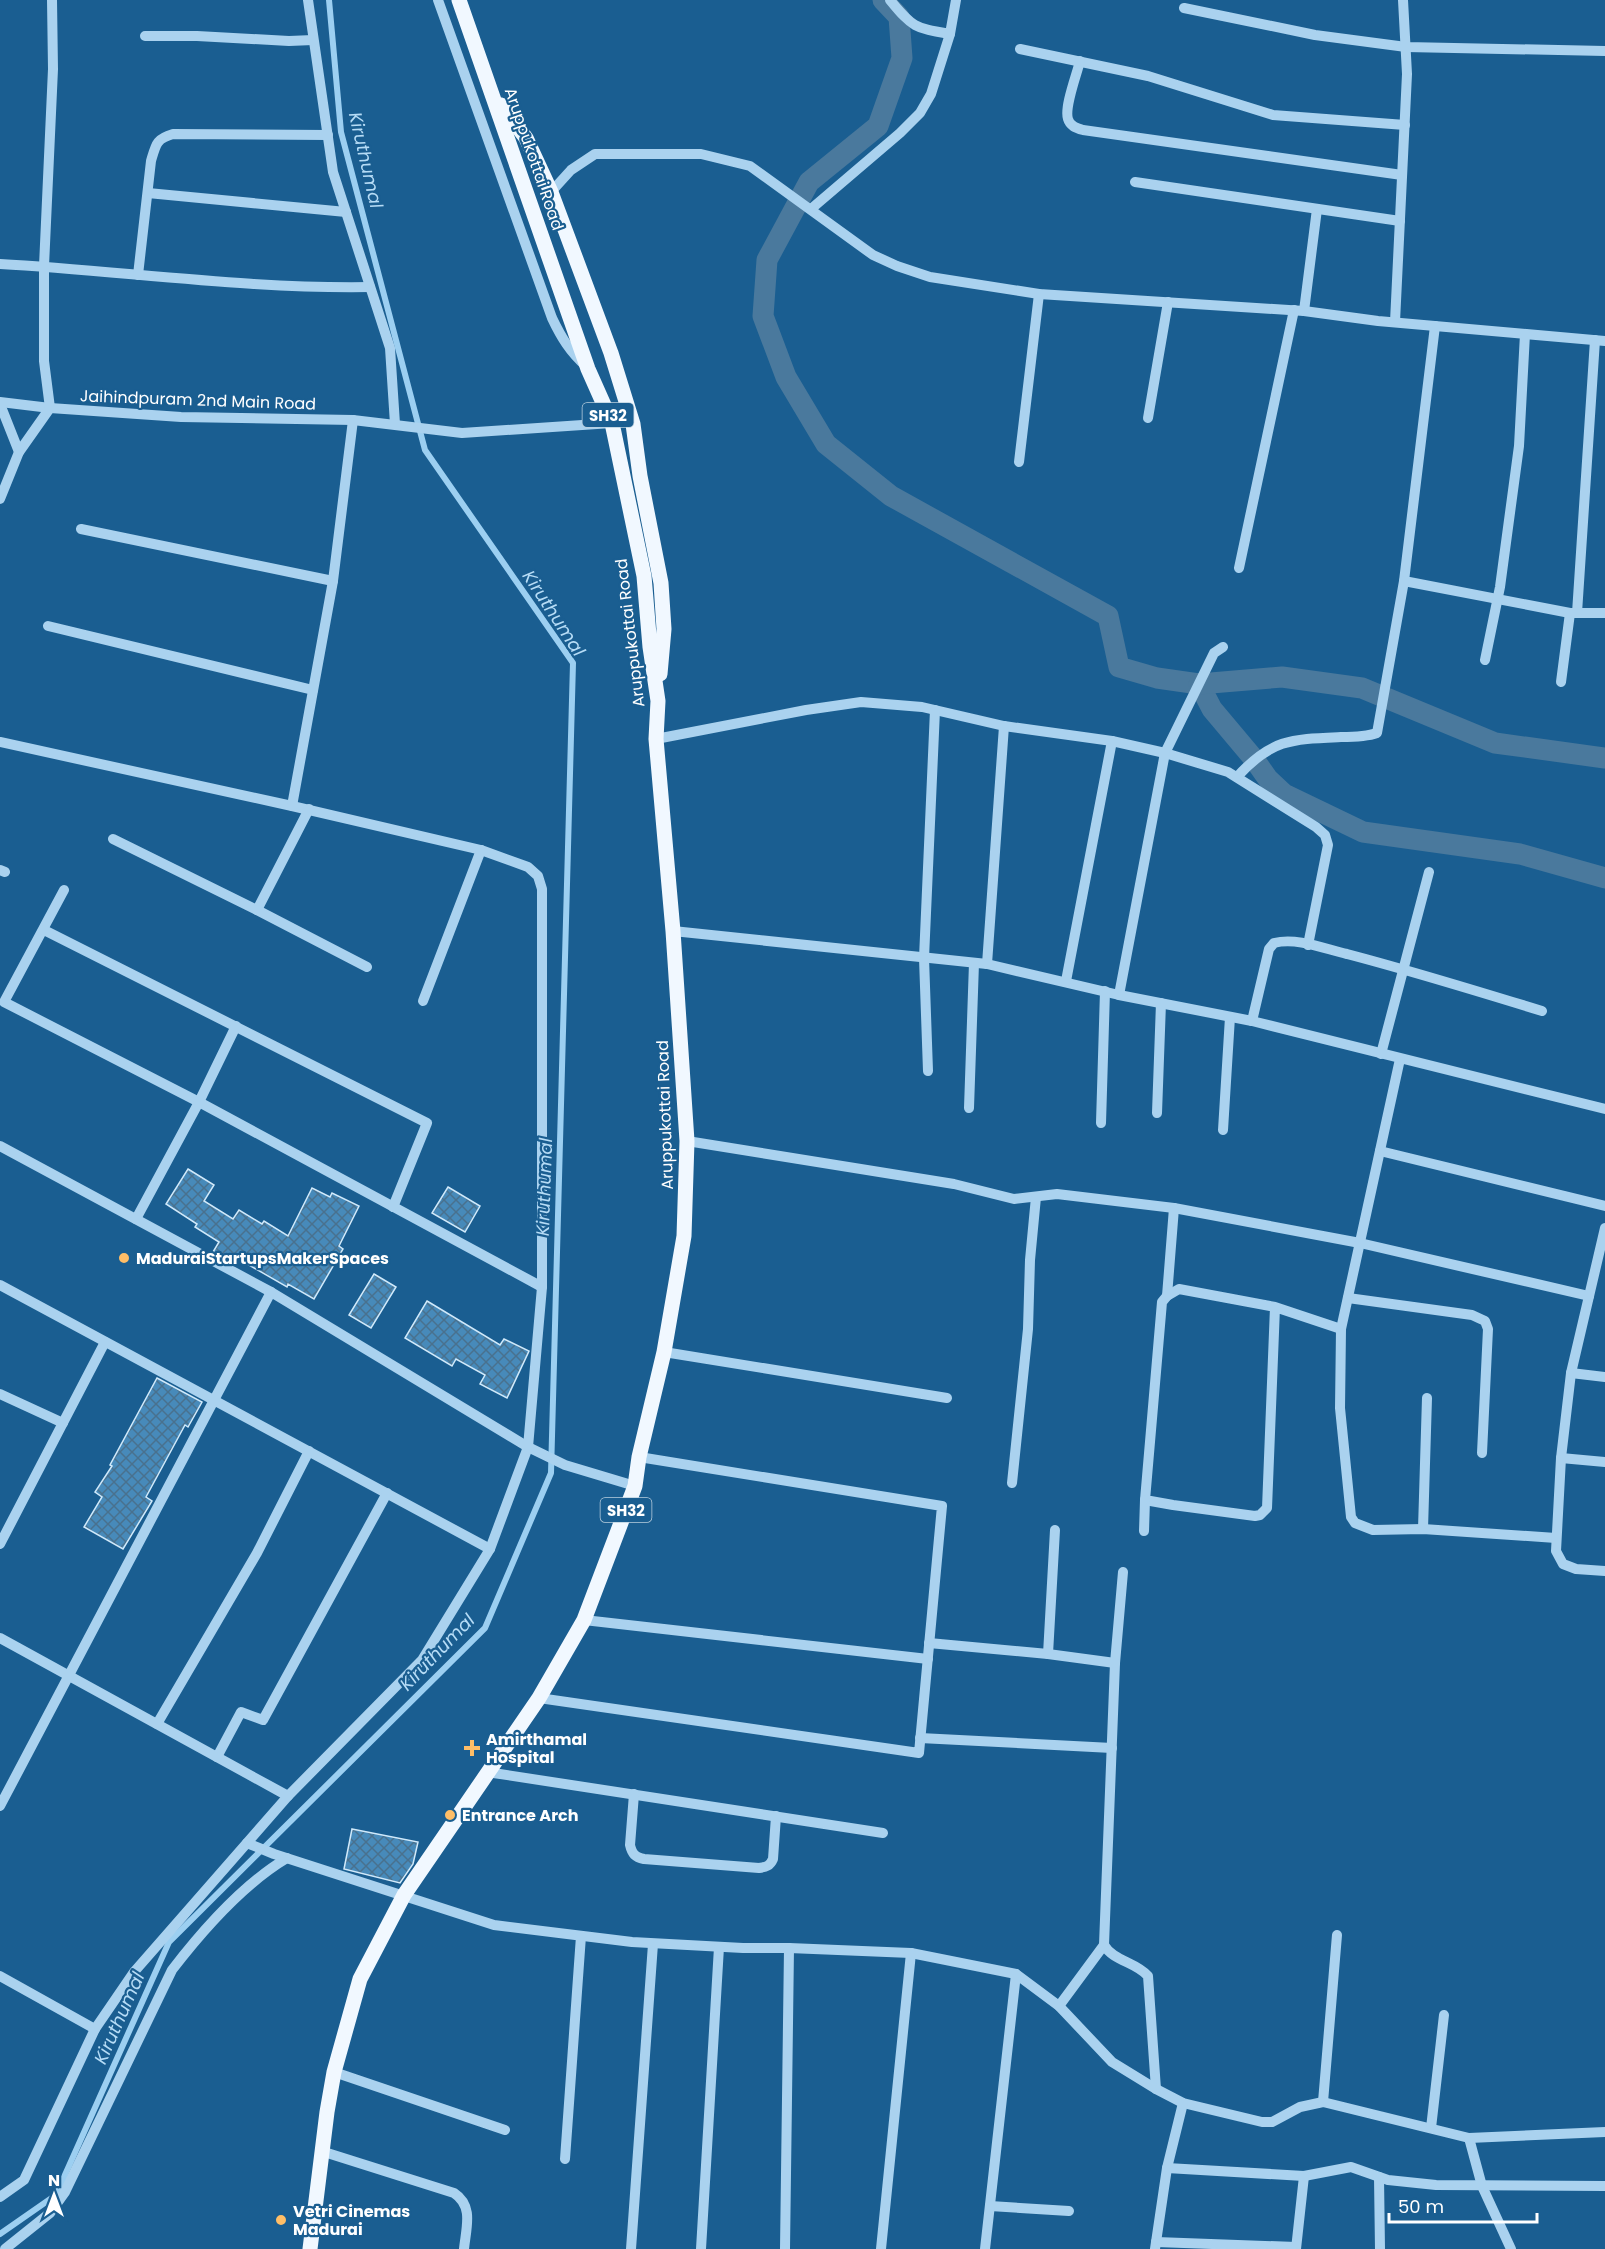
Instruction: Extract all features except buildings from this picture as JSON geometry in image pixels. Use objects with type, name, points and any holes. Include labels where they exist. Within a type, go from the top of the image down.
[{"type":"main road","name":"Aruppukottai Road","points":[[310,2249],[321,2151],[334,2072],[360,1979],[404,1895],[539,1698],[584,1620],[635,1486],[639,1457],[664,1352],[684,1236],[687,1141],[673,932],[656,739],[658,701],[650,647],[644,576],[612,423],[588,369],[459,0]]},
{"type":"main road","points":[[493,95],[526,138],[551,192],[611,353],[633,424],[640,477],[661,583],[664,629],[658,701]]},
{"type":"street","points":[[0,499],[19,452],[50,408],[44,361],[44,267],[53,69],[52,0]]},
{"type":"street","points":[[308,0],[333,172],[390,348],[395,424]]},
{"type":"street","points":[[438,0],[552,318],[573,354],[588,369]]},
{"type":"street","points":[[891,0],[911,24],[921,29],[950,34]]},
{"type":"street","points":[[811,209],[920,113],[931,94],[950,34],[956,0]]},
{"type":"street","points":[[1395,322],[1407,74],[1403,0]]},
{"type":"street","points":[[1184,8],[1315,35],[1406,47],[1605,51]]},
{"type":"street","points":[[145,36],[313,40]]},
{"type":"street","points":[[1020,49],[1148,76],[1273,115],[1405,124]]},
{"type":"street","points":[[1080,62],[1067,118],[1072,126],[1083,130],[1402,175]]},
{"type":"street","points":[[138,275],[151,160],[156,144],[163,137],[173,134],[328,135]]},
{"type":"street","points":[[551,192],[571,170],[595,154],[701,154],[750,166],[873,255],[897,267],[930,277],[1039,294],[1299,310],[1435,326],[1600,340],[1574,613],[1561,682]]},
{"type":"street","points":[[1135,182],[1400,221]]},
{"type":"street","points":[[148,193],[346,212]]},
{"type":"street","points":[[1239,568],[1299,310],[1317,209]]},
{"type":"street","points":[[0,264],[208,282],[314,288],[370,287]]},
{"type":"street","points":[[1019,462],[1039,294]]},
{"type":"street","points":[[1148,418],[1168,302]]},
{"type":"street","points":[[1237,777],[1268,749],[1305,739],[1375,734],[1378,730],[1404,581],[1435,326]]},
{"type":"street","points":[[1485,660],[1498,599],[1519,446],[1525,334]]},
{"type":"street","points":[[0,403],[19,452]]},
{"type":"street","name":"Jaihindpuram 2nd Main Road","points":[[0,403],[181,417],[353,420],[462,433],[612,423]]},
{"type":"street","points":[[292,806],[333,581],[353,420]]},
{"type":"street","points":[[81,529],[333,581]]},
{"type":"street","points":[[1404,581],[1574,613],[1605,613]]},
{"type":"street","points":[[48,626],[313,690]]},
{"type":"street","points":[[1119,994],[1165,753],[1214,653],[1223,646]]},
{"type":"street","points":[[656,739],[806,710],[861,702],[935,710],[1004,726],[1112,741],[1165,753],[1228,772],[1317,827],[1325,835],[1329,845],[1327,861],[1308,945]]},
{"type":"street","points":[[928,1071],[924,958],[935,710]]},
{"type":"street","points":[[987,964],[1004,726]]},
{"type":"street","points":[[1066,981],[1112,741]]},
{"type":"street","points":[[0,742],[309,809],[481,850],[528,867],[538,876],[542,889],[542,1287],[528,1447],[490,1549],[422,1660],[288,1796],[252,1845],[134,1972],[96,2029],[24,2180],[0,2197]]},
{"type":"street","points":[[257,910],[309,809]]},
{"type":"street","points":[[113,839],[367,967]]},
{"type":"street","points":[[423,1001],[481,850]]},
{"type":"street","points":[[1381,1054],[1429,872]]},
{"type":"street","points":[[64,890],[44,930],[2,1001],[199,1102],[542,1287]]},
{"type":"street","points":[[44,930],[427,1123],[393,1206]]},
{"type":"street","points":[[673,932],[987,964],[1252,1021],[1605,1109]]},
{"type":"street","points":[[1252,1021],[1269,950],[1274,943],[1289,941],[1404,969],[1542,1011]]},
{"type":"street","points":[[969,1108],[974,963]]},
{"type":"street","points":[[1101,1124],[1105,991]]},
{"type":"street","points":[[1157,1113],[1161,1003]]},
{"type":"street","points":[[1223,1130],[1230,1017]]},
{"type":"street","points":[[136,1219],[199,1102],[236,1026]]},
{"type":"street","points":[[1401,1059],[1341,1329],[1340,1408],[1351,1516],[1355,1523],[1373,1530],[1423,1529],[1556,1538]]},
{"type":"street","points":[[687,1141],[954,1184],[1014,1199],[1057,1194],[1174,1208],[1360,1243],[1589,1296]]},
{"type":"street","points":[[0,1146],[271,1292],[528,1447],[565,1465],[635,1486]]},
{"type":"street","points":[[1380,1151],[1605,1206]]},
{"type":"street","points":[[1012,1483],[1028,1329],[1030,1260],[1036,1197]]},
{"type":"street","points":[[1167,1296],[1174,1208]]},
{"type":"street","points":[[1605,1228],[1571,1373],[1561,1458],[1556,1538],[1556,1551],[1563,1564],[1576,1569],[1605,1571]]},
{"type":"street","points":[[0,1286],[490,1549]]},
{"type":"street","points":[[1144,1531],[1160,1316],[1162,1302],[1167,1296],[1179,1289],[1275,1307],[1341,1329]]},
{"type":"street","points":[[0,1806],[271,1292]]},
{"type":"street","points":[[1348,1298],[1472,1315],[1481,1317],[1485,1321],[1488,1329],[1482,1453]]},
{"type":"street","points":[[1145,1500],[1255,1516],[1264,1513],[1267,1508],[1275,1307]]},
{"type":"street","points":[[0,1544],[105,1342]]},
{"type":"street","points":[[664,1352],[947,1398]]},
{"type":"street","points":[[1571,1373],[1605,1377]]},
{"type":"street","points":[[0,1394],[63,1423]]},
{"type":"street","points":[[1423,1529],[1427,1398]]},
{"type":"street","points":[[157,1724],[257,1553],[309,1451]]},
{"type":"street","points":[[539,1698],[919,1753],[942,1506],[639,1457]]},
{"type":"street","points":[[1561,1458],[1605,1462]]},
{"type":"street","points":[[217,1757],[241,1712],[263,1720],[387,1493]]},
{"type":"street","points":[[1048,1654],[1055,1530]]},
{"type":"street","points":[[1059,2006],[1104,1945],[1115,1663],[1123,1572]]},
{"type":"street","points":[[584,1620],[928,1659]]},
{"type":"street","points":[[0,1638],[288,1796]]},
{"type":"street","points":[[929,1643],[1115,1663]]},
{"type":"street","points":[[920,1738],[1112,1748]]},
{"type":"street","points":[[487,1772],[883,1833]]},
{"type":"street","points":[[634,1794],[630,1845],[632,1853],[644,1859],[759,1869],[766,1867],[773,1859],[776,1816]]},
{"type":"street","points":[[252,1845],[494,1925],[653,1944],[911,1953],[1016,1974],[1059,2006],[1112,2062],[1156,2089],[1183,2103],[1262,2122],[1272,2122],[1300,2107],[1323,2102],[1469,2138],[1605,2132]]},
{"type":"street","points":[[5,2249],[50,2213],[65,2192],[172,1970],[194,1941],[266,1870],[287,1858]]},
{"type":"street","points":[[1323,2102],[1337,1935]]},
{"type":"street","points":[[565,2159],[581,1936]]},
{"type":"street","points":[[631,2249],[653,1944]]},
{"type":"street","points":[[1104,1945],[1111,1954],[1142,1969],[1148,1976],[1156,2089]]},
{"type":"street","points":[[701,2249],[719,1947]]},
{"type":"street","points":[[785,2249],[789,1948]]},
{"type":"street","points":[[881,2249],[911,1953]]},
{"type":"street","points":[[985,2249],[1016,1974]]},
{"type":"street","points":[[0,1976],[96,2029]]},
{"type":"street","points":[[1431,2128],[1444,2015]]},
{"type":"street","points":[[334,2072],[505,2130]]},
{"type":"street","points":[[1183,2103],[1167,2168],[1155,2245],[1296,2248],[1304,2176]]},
{"type":"street","points":[[1469,2138],[1482,2186],[1511,2249]]},
{"type":"street","points":[[321,2151],[454,2193],[463,2199],[467,2220],[464,2249]]},
{"type":"street","points":[[1167,2168],[1304,2176],[1351,2168],[1401,2183],[1482,2186],[1605,2186]]},
{"type":"street","points":[[1379,2177],[1380,2249]]},
{"type":"street","points":[[990,2206],[1069,2211]]},
{"type":"waterway","name":"Kiruthumal","points":[[0,2234],[56,2195],[169,1942],[485,1628],[551,1473],[573,663],[425,450],[341,132],[329,0]]},
{"type":"waterway","points":[[883,0],[899,17],[902,58],[878,126],[809,182],[767,260],[763,316],[786,377],[826,444],[891,496],[1108,616],[1119,667],[1157,678],[1199,684],[1212,709],[1268,779],[1284,794],[1363,832],[1520,854],[1605,878]]},
{"type":"waterway","points":[[1199,684],[1282,677],[1362,688],[1495,743],[1605,758]]},
{"type":"place","name":"MaduraiStartupsMakerSpaces","points":[[124,1258]]},
{"type":"place","name":"Amirthamal Hospital","points":[[472,1748]]},
{"type":"place","name":"Entrance Arch","points":[[450,1815]]},
{"type":"place","name":"Vetri Cinemas Madurai","points":[[281,2220]]}]
